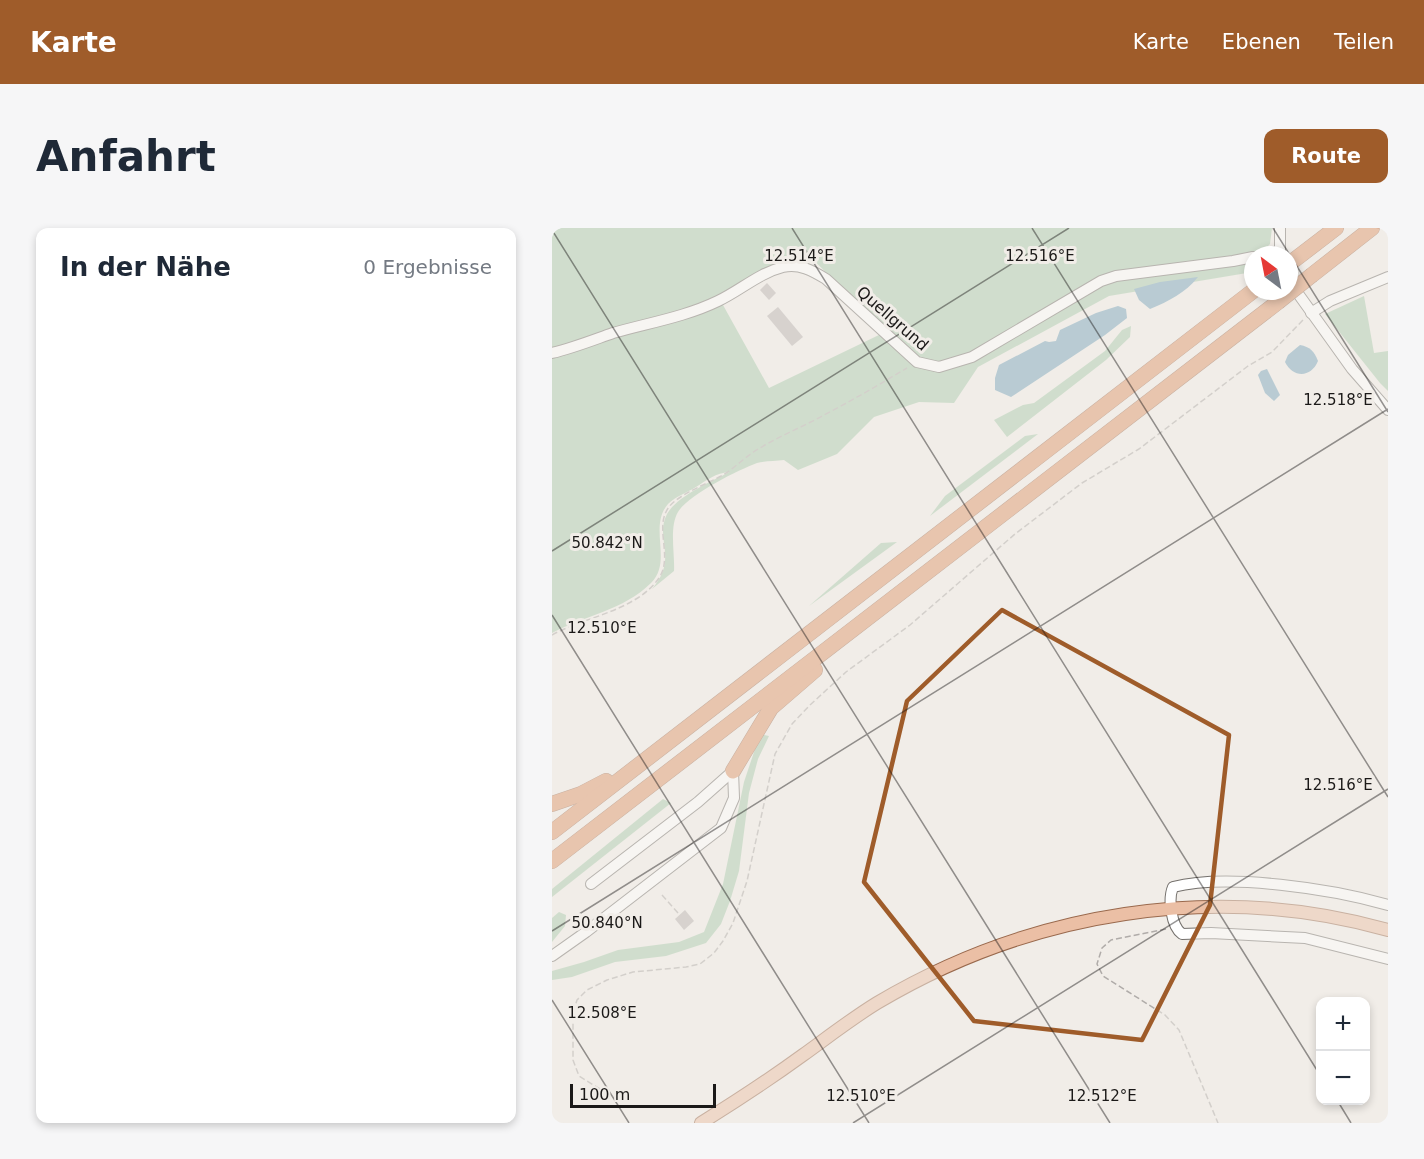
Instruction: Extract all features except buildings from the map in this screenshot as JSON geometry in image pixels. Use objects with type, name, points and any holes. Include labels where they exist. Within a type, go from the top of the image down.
[{"type":"highway","points":[[1298,257],[1336,228]]},
{"type":"highway","points":[[552,861],[1372,228]]},
{"type":"highway","points":[[552,832],[1244,298]]},
{"type":"highway","points":[[733,771],[771,708],[812,673],[829,648]]},
{"type":"highway","points":[[552,804],[581,795],[646,759]]},
{"type":"main road","points":[[701,1123],[803,1056],[833,1031],[924,976],[1001,944],[1047,929],[1099,917],[1172,908],[1236,907],[1306,912],[1388,930]]},
{"type":"street","points":[[1280,228],[1280,246]]},
{"type":"street","name":"Quellgrund","points":[[552,353],[684,314],[719,301],[763,273],[785,266],[798,266],[811,270],[826,279],[917,362],[939,367],[972,357],[1101,281],[1116,276],[1244,259]]},
{"type":"street","points":[[1311,313],[1330,301],[1388,277]]},
{"type":"street","points":[[1298,294],[1352,369],[1388,410]]},
{"type":"street","points":[[591,884],[733,771]]},
{"type":"street","points":[[552,956],[721,828],[734,798],[733,771]]},
{"type":"street","points":[[1388,905],[1333,892],[1225,881],[1173,887],[1170,894],[1175,928],[1182,934],[1211,933],[1305,938],[1388,959]]},
{"type":"path","points":[[600,1089],[579,1076],[573,1060],[573,1013],[577,1000],[587,990],[607,980],[633,972],[700,964],[714,953],[733,923],[747,881],[775,754],[792,724],[846,672],[910,625],[1015,534],[1082,483],[1139,449],[1248,366],[1272,352],[1311,313]]},
{"type":"path","points":[[552,635],[608,613],[630,602],[652,585],[660,576],[664,564],[662,523],[664,514],[675,501],[726,473],[753,452],[826,414],[917,362]]},
{"type":"path","points":[[662,895],[679,914]]},
{"type":"path","points":[[1175,928],[1111,940],[1102,948],[1097,964],[1102,976],[1165,1015],[1179,1030],[1218,1123]]},
{"type":"highlighted area","points":[[1002,610],[1229,735],[1210,905],[1142,1040],[974,1021],[864,882],[907,701]]},
{"type":"green space","points":[[552,228],[1272,228],[1268,246],[1244,246],[1244,274],[1109,296],[978,367],[954,403],[919,402],[874,417],[837,454],[798,470],[784,460],[760,462],[714,484],[683,505],[678,512],[673,533],[674,571],[652,589],[664,568],[663,532],[667,514],[686,495],[729,472],[708,479],[671,501],[662,513],[660,565],[651,583],[629,600],[552,633]],"holes":[[[804,250],[881,334],[769,388],[723,305]]]},
{"type":"green space","points":[[1364,296],[1374,353],[1388,351],[1388,391],[1325,314]]},
{"type":"green space","points":[[1131,326],[1130,337],[1106,360],[1007,437],[994,420],[1023,405],[1034,403],[1105,351],[1122,330]]},
{"type":"green space","points":[[1038,434],[930,516],[945,496],[1025,436]]},
{"type":"green space","points":[[897,542],[809,606],[881,543]]},
{"type":"green space","points":[[760,734],[769,736],[758,759],[749,793],[739,871],[721,924],[706,943],[666,956],[615,962],[572,977],[552,980],[552,971],[618,950],[679,942],[704,932],[723,884],[744,782]]},
{"type":"green space","points":[[663,799],[671,803],[552,897],[552,889]]},
{"type":"green space","points":[[559,912],[566,915],[565,926],[552,942],[552,918]]},
{"type":"water","points":[[1198,277],[1176,296],[1150,309],[1139,300],[1134,289],[1160,282]]},
{"type":"water","points":[[1118,306],[1126,309],[1127,318],[1105,335],[1011,397],[995,390],[995,378],[999,365],[1045,341],[1056,341],[1060,330],[1096,313]]},
{"type":"water","points":[[1300,345],[1311,350],[1318,361],[1311,371],[1302,374],[1293,371],[1285,362],[1288,355]]},
{"type":"water","points":[[1267,369],[1280,395],[1274,401],[1265,393],[1258,375]]}]
